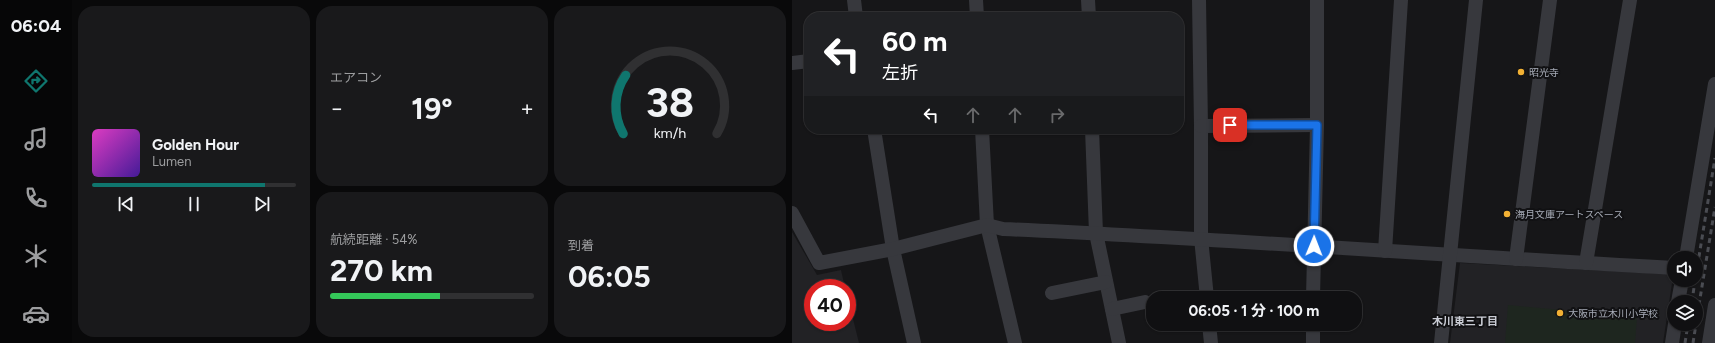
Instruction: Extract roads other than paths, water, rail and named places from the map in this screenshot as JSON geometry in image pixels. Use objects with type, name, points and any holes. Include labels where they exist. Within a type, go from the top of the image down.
[{"type":"street","points":[[854,0],[855,12]]},
{"type":"street","points":[[976,0],[977,12]]},
{"type":"street","points":[[1088,0],[1089,12]]},
{"type":"street","points":[[1199,0],[1201,238],[1206,291]]},
{"type":"street","points":[[1313,291],[1317,125],[1317,0]]},
{"type":"street","points":[[1385,251],[1401,0]]},
{"type":"street","points":[[1441,343],[1476,0]]},
{"type":"street","points":[[1516,259],[1550,0]]},
{"type":"street","points":[[1586,263],[1630,0]]},
{"type":"street","points":[[792,63],[804,62]]},
{"type":"street","points":[[1687,251],[1715,84]]},
{"type":"street","points":[[1201,126],[1317,125]]},
{"type":"street","points":[[875,134],[893,249],[914,343]]},
{"type":"street","points":[[982,134],[987,225],[1015,343]]},
{"type":"street","points":[[1092,134],[1096,233],[1119,343]]},
{"type":"street","points":[[792,213],[819,263],[893,249],[987,225],[1003,229],[1201,238],[1385,251],[1667,268]]},
{"type":"street","points":[[1052,293],[1106,282]]},
{"type":"street","points":[[1112,309],[1145,302]]},
{"type":"street","points":[[1709,343],[1715,305]]},
{"type":"street","points":[[1210,331],[1211,343]]},
{"type":"street","points":[[1313,331],[1313,343]]},
{"type":"street","points":[[1672,343],[1674,331]]},
{"type":"railway","points":[[1700,251],[1715,158]]},
{"type":"railway","points":[[1701,295],[1715,207]]},
{"type":"railway","points":[[1693,295],[1694,287]]},
{"type":"railway","points":[[1685,343],[1687,331]]},
{"type":"railway","points":[[1693,343],[1695,331]]},
{"type":"place","name":"昭光寺","points":[[1521,72]]},
{"type":"place","name":"海月文庫アートスペース","points":[[1507,214]]},
{"type":"place","name":"大阪市立木川小学校","points":[[1560,313]]},
{"type":"district","name":"木川東三丁目","points":[[1465,321]]}]
